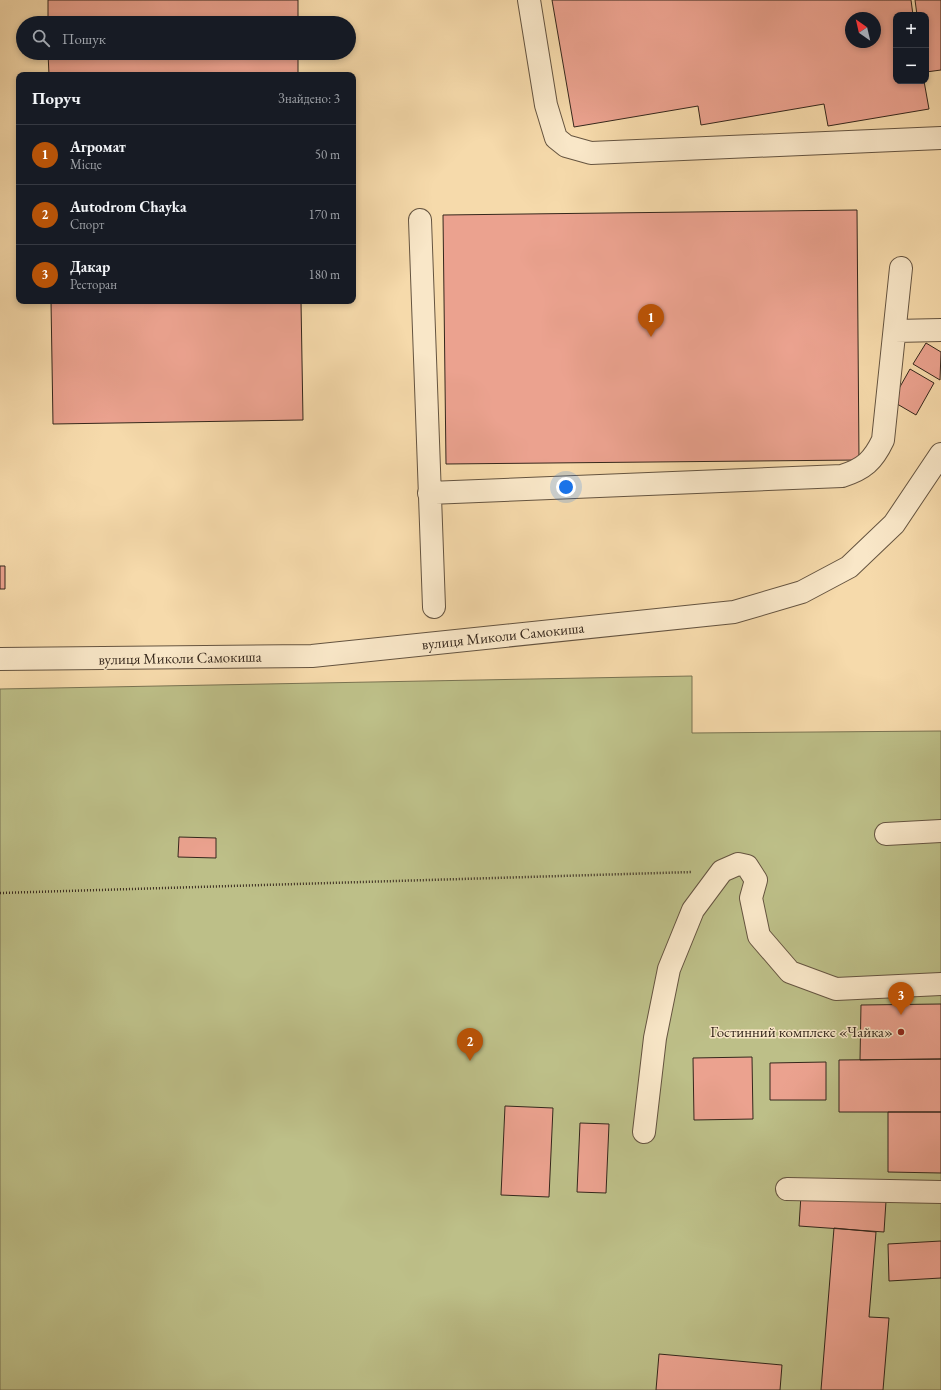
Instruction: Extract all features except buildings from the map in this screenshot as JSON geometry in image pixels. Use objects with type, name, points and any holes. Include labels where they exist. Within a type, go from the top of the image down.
[{"type":"street","points":[[529,0],[546,105],[556,138],[566,146],[591,153],[941,138]]},
{"type":"street","points":[[420,220],[434,607]]},
{"type":"street","points":[[429,493],[842,476],[858,471],[875,456],[883,440],[901,268]]},
{"type":"street","points":[[895,331],[941,330]]},
{"type":"street","name":"вулиця Миколи Самокиша","points":[[0,659],[312,656],[734,612],[802,592],[849,567],[894,524],[941,454]]},
{"type":"street","points":[[886,834],[941,831]]},
{"type":"street","points":[[644,1132],[655,1038],[669,968],[693,910],[722,871],[738,864],[747,866],[756,880],[751,898],[759,936],[790,972],[836,989],[941,984]]},
{"type":"street","points":[[787,1190],[941,1192]]},
{"type":"path","points":[[0,893],[722,871]]},
{"type":"green space","points":[[692,676],[692,733],[941,731],[941,1390],[0,1390],[0,689]]},
{"type":"place","name":"Агромат","points":[[651,337]]},
{"type":"place","name":"Дакар","points":[[901,1015]]},
{"type":"place","name":"Гостинний комплекс «Чайка»","points":[[901,1032]]},
{"type":"place","name":"Autodrom Chayka","points":[[470,1061]]}]
